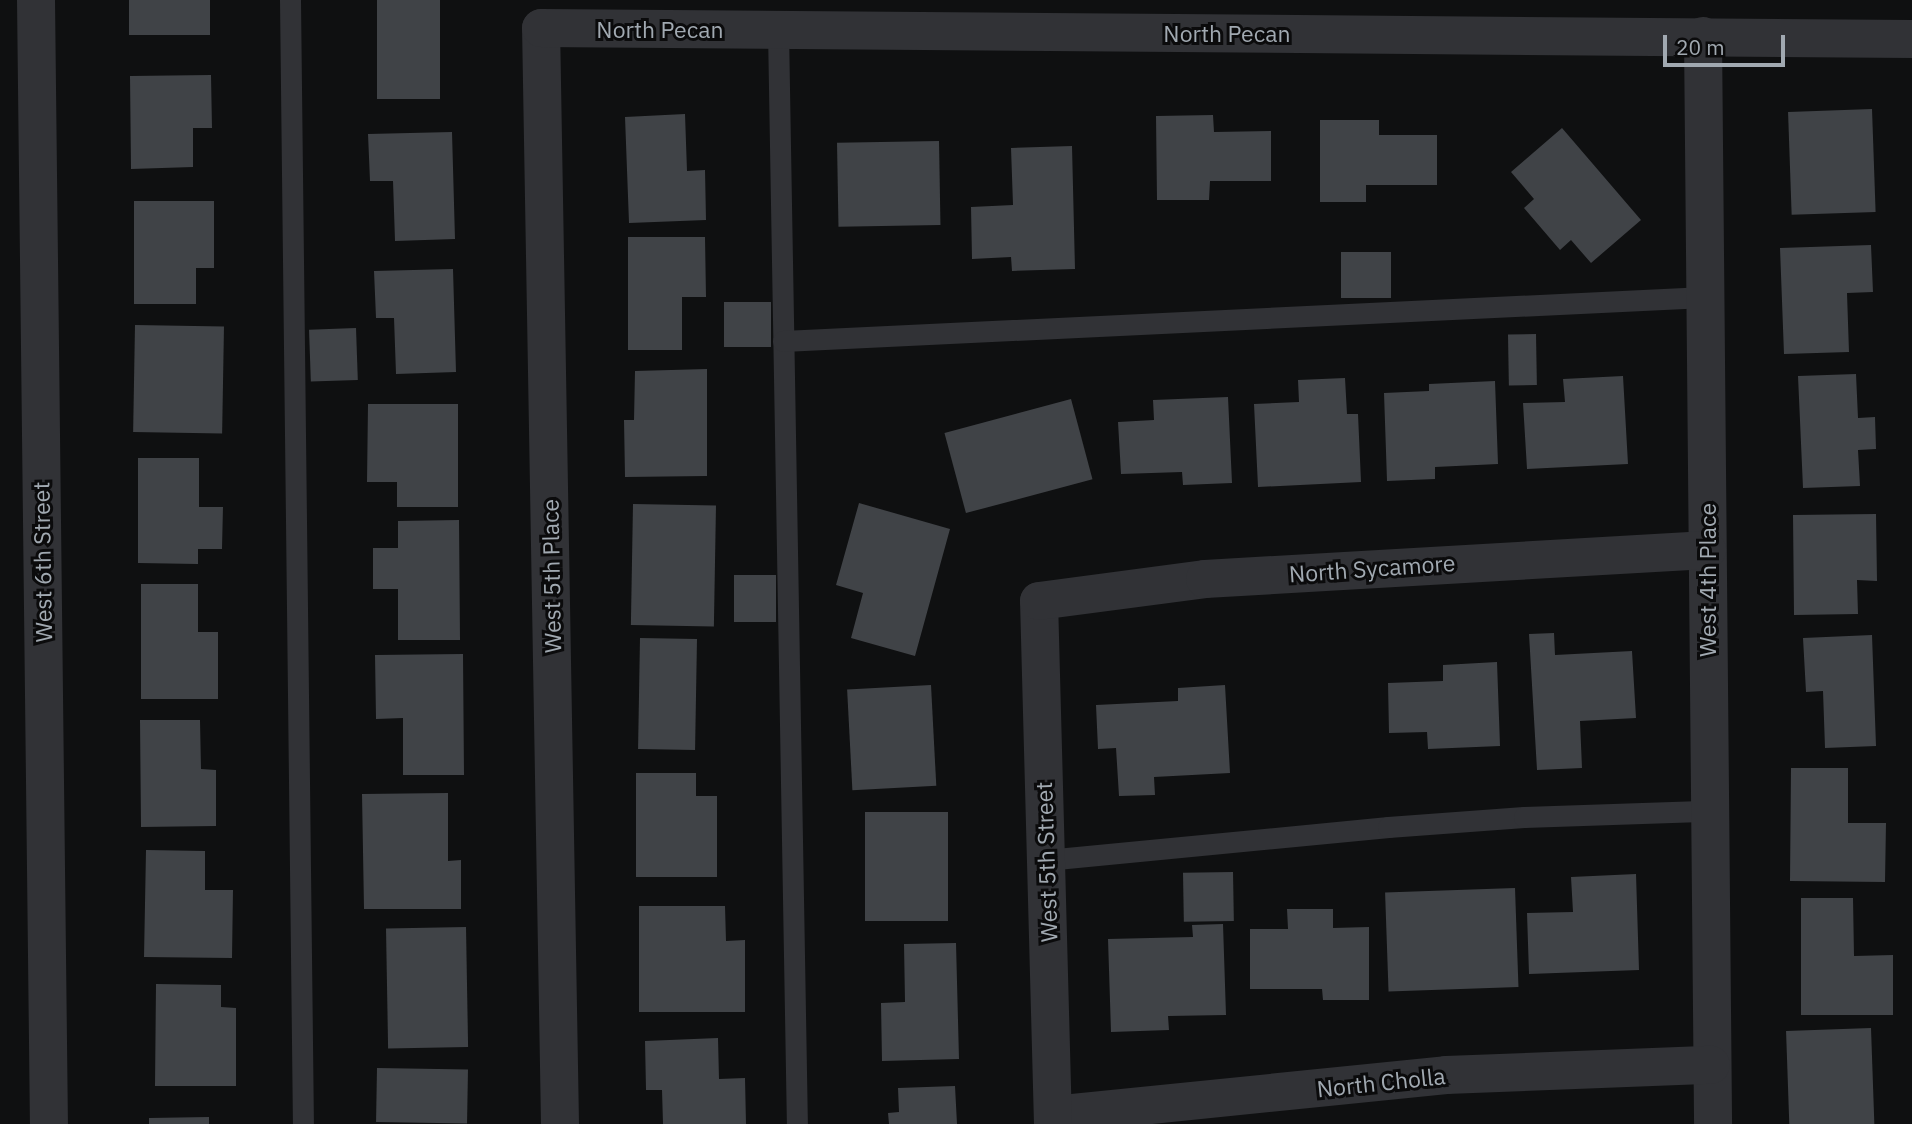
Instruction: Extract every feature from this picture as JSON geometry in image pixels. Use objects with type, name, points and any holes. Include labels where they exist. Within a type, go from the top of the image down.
[{"type":"street","name":"West 6th Street","points":[[36,0],[49,1124]]},
{"type":"street","name":"North Pecan","points":[[541,29],[1912,39]]},
{"type":"street","name":"West 5th Place","points":[[541,29],[560,1124]]},
{"type":"street","name":"West 4th Place","points":[[1703,36],[1713,1124]]},
{"type":"street","name":"North Sycamore","points":[[1039,601],[1205,579],[1707,550]]},
{"type":"street","name":"West 5th Street","points":[[1039,601],[1053,1120]]},
{"type":"street","name":"North Cholla","points":[[1053,1120],[1446,1075],[1711,1065]]},
{"type":"lane","points":[[290,0],[303,1124]]},
{"type":"lane","points":[[778,30],[797,1124]]},
{"type":"lane","points":[[783,341],[1705,297]]},
{"type":"lane","points":[[1046,860],[1388,827],[1524,817],[1709,811]]},
{"type":"building","points":[[129,0],[210,0],[210,35],[129,35]]},
{"type":"building","points":[[377,0],[440,0],[440,99],[377,99]]},
{"type":"building","points":[[211,75],[212,128],[193,128],[193,167],[131,169],[130,76]]},
{"type":"building","points":[[1872,109],[1876,212],[1792,215],[1788,112]]},
{"type":"building","points":[[685,114],[687,171],[705,170],[706,220],[629,223],[625,117]]},
{"type":"building","points":[[1213,115],[1214,132],[1271,131],[1271,181],[1210,181],[1209,200],[1157,200],[1156,116]]},
{"type":"building","points":[[1320,120],[1379,120],[1379,135],[1437,135],[1437,185],[1366,185],[1366,202],[1320,202]]},
{"type":"building","points":[[1562,128],[1641,220],[1591,263],[1571,240],[1560,250],[1524,208],[1534,199],[1511,172]]},
{"type":"building","points":[[452,132],[455,239],[395,241],[393,181],[370,181],[368,134]]},
{"type":"building","points":[[939,141],[940,225],[838,227],[837,143]]},
{"type":"building","points":[[1072,146],[1075,269],[1012,271],[1011,257],[972,259],[971,207],[1013,205],[1011,148]]},
{"type":"building","points":[[134,201],[214,201],[214,268],[196,268],[196,304],[134,304]]},
{"type":"building","points":[[628,237],[705,237],[706,297],[682,297],[682,350],[628,350]]},
{"type":"building","points":[[1871,245],[1873,292],[1847,293],[1849,352],[1784,354],[1780,248]]},
{"type":"building","points":[[1341,252],[1391,252],[1391,298],[1341,298]]},
{"type":"building","points":[[453,269],[456,372],[396,374],[394,318],[376,318],[374,271]]},
{"type":"building","points":[[724,302],[771,302],[771,347],[724,347]]},
{"type":"building","points":[[135,325],[224,327],[222,434],[133,432]]},
{"type":"building","points":[[356,328],[358,380],[311,382],[309,330]]},
{"type":"building","points":[[1508,334],[1536,334],[1537,385],[1509,385]]},
{"type":"building","points":[[707,369],[707,476],[625,477],[624,420],[634,420],[635,371]]},
{"type":"building","points":[[1856,374],[1858,418],[1875,417],[1876,449],[1858,450],[1860,486],[1803,488],[1798,376]]},
{"type":"building","points":[[1623,376],[1628,464],[1527,469],[1523,403],[1565,402],[1563,379]]},
{"type":"building","points":[[1345,378],[1347,414],[1358,414],[1361,482],[1258,487],[1254,404],[1299,402],[1298,380]]},
{"type":"building","points":[[1495,381],[1498,464],[1435,467],[1435,479],[1387,481],[1384,393],[1429,391],[1429,384]]},
{"type":"building","points":[[1228,397],[1232,483],[1183,485],[1182,472],[1121,474],[1118,422],[1154,420],[1153,400]]},
{"type":"building","points":[[1071,399],[1092,479],[966,513],[944,433]]},
{"type":"building","points":[[368,404],[458,404],[458,507],[397,507],[397,482],[367,482]]},
{"type":"building","points":[[138,458],[199,458],[199,507],[223,507],[222,549],[198,549],[198,564],[138,563]]},
{"type":"building","points":[[859,503],[950,529],[915,656],[851,638],[863,593],[836,585]]},
{"type":"building","points":[[633,504],[716,505],[714,626],[631,625]]},
{"type":"building","points":[[1876,514],[1877,581],[1857,580],[1858,614],[1794,615],[1793,515]]},
{"type":"building","points":[[459,520],[460,640],[398,640],[398,589],[373,589],[373,548],[398,548],[398,521]]},
{"type":"building","points":[[734,575],[776,575],[776,622],[734,622]]},
{"type":"building","points":[[141,584],[198,584],[198,632],[218,632],[218,699],[141,699]]},
{"type":"building","points":[[1554,633],[1555,655],[1632,651],[1636,718],[1580,721],[1582,768],[1537,770],[1529,634]]},
{"type":"building","points":[[1872,635],[1876,746],[1825,748],[1823,691],[1806,692],[1803,638]]},
{"type":"building","points":[[640,638],[697,639],[695,750],[638,749]]},
{"type":"building","points":[[463,654],[464,775],[403,775],[403,718],[376,719],[375,655]]},
{"type":"building","points":[[1497,662],[1500,746],[1428,749],[1427,732],[1389,733],[1388,683],[1443,681],[1443,665]]},
{"type":"building","points":[[931,685],[936,786],[852,790],[847,689]]},
{"type":"building","points":[[1225,685],[1230,773],[1154,777],[1155,795],[1119,796],[1116,748],[1098,749],[1096,705],[1178,701],[1178,688]]},
{"type":"building","points":[[140,720],[200,720],[201,769],[216,770],[216,826],[141,827]]},
{"type":"building","points":[[1791,768],[1848,768],[1848,823],[1886,823],[1885,882],[1790,881]]},
{"type":"building","points":[[636,773],[696,773],[696,796],[717,796],[717,877],[636,877]]},
{"type":"building","points":[[448,793],[448,861],[461,860],[461,909],[364,909],[362,794]]},
{"type":"building","points":[[865,812],[948,812],[948,921],[865,921]]},
{"type":"building","points":[[146,850],[205,851],[205,890],[233,890],[232,958],[144,957]]},
{"type":"building","points":[[1233,872],[1234,921],[1184,922],[1183,873]]},
{"type":"building","points":[[1636,874],[1639,970],[1529,974],[1527,913],[1573,912],[1571,877]]},
{"type":"building","points":[[1515,888],[1518,987],[1389,991],[1385,893]]},
{"type":"building","points":[[1801,898],[1853,898],[1854,956],[1893,955],[1893,1015],[1801,1015]]},
{"type":"building","points":[[639,906],[725,906],[726,941],[745,940],[745,1012],[639,1012]]},
{"type":"building","points":[[1287,909],[1333,909],[1333,928],[1369,927],[1369,1000],[1323,1000],[1322,989],[1250,989],[1250,929],[1288,929]]},
{"type":"building","points":[[1223,924],[1226,1015],[1168,1016],[1169,1030],[1111,1032],[1108,939],[1193,937],[1192,925]]},
{"type":"building","points":[[466,927],[468,1047],[388,1048],[386,928]]},
{"type":"building","points":[[956,943],[959,1059],[882,1061],[881,1003],[905,1002],[904,944]]},
{"type":"building","points":[[156,984],[221,985],[221,1007],[236,1008],[236,1086],[155,1086]]},
{"type":"building","points":[[1871,1028],[1874,1124],[1789,1124],[1786,1031]]},
{"type":"building","points":[[718,1038],[719,1079],[745,1078],[746,1124],[663,1124],[662,1090],[646,1090],[645,1041]]},
{"type":"building","points":[[377,1068],[468,1070],[467,1124],[376,1122]]},
{"type":"building","points":[[955,1086],[957,1124],[889,1124],[888,1113],[899,1112],[898,1088]]},
{"type":"building","points":[[209,1117],[209,1124],[149,1124],[149,1118]]}]
